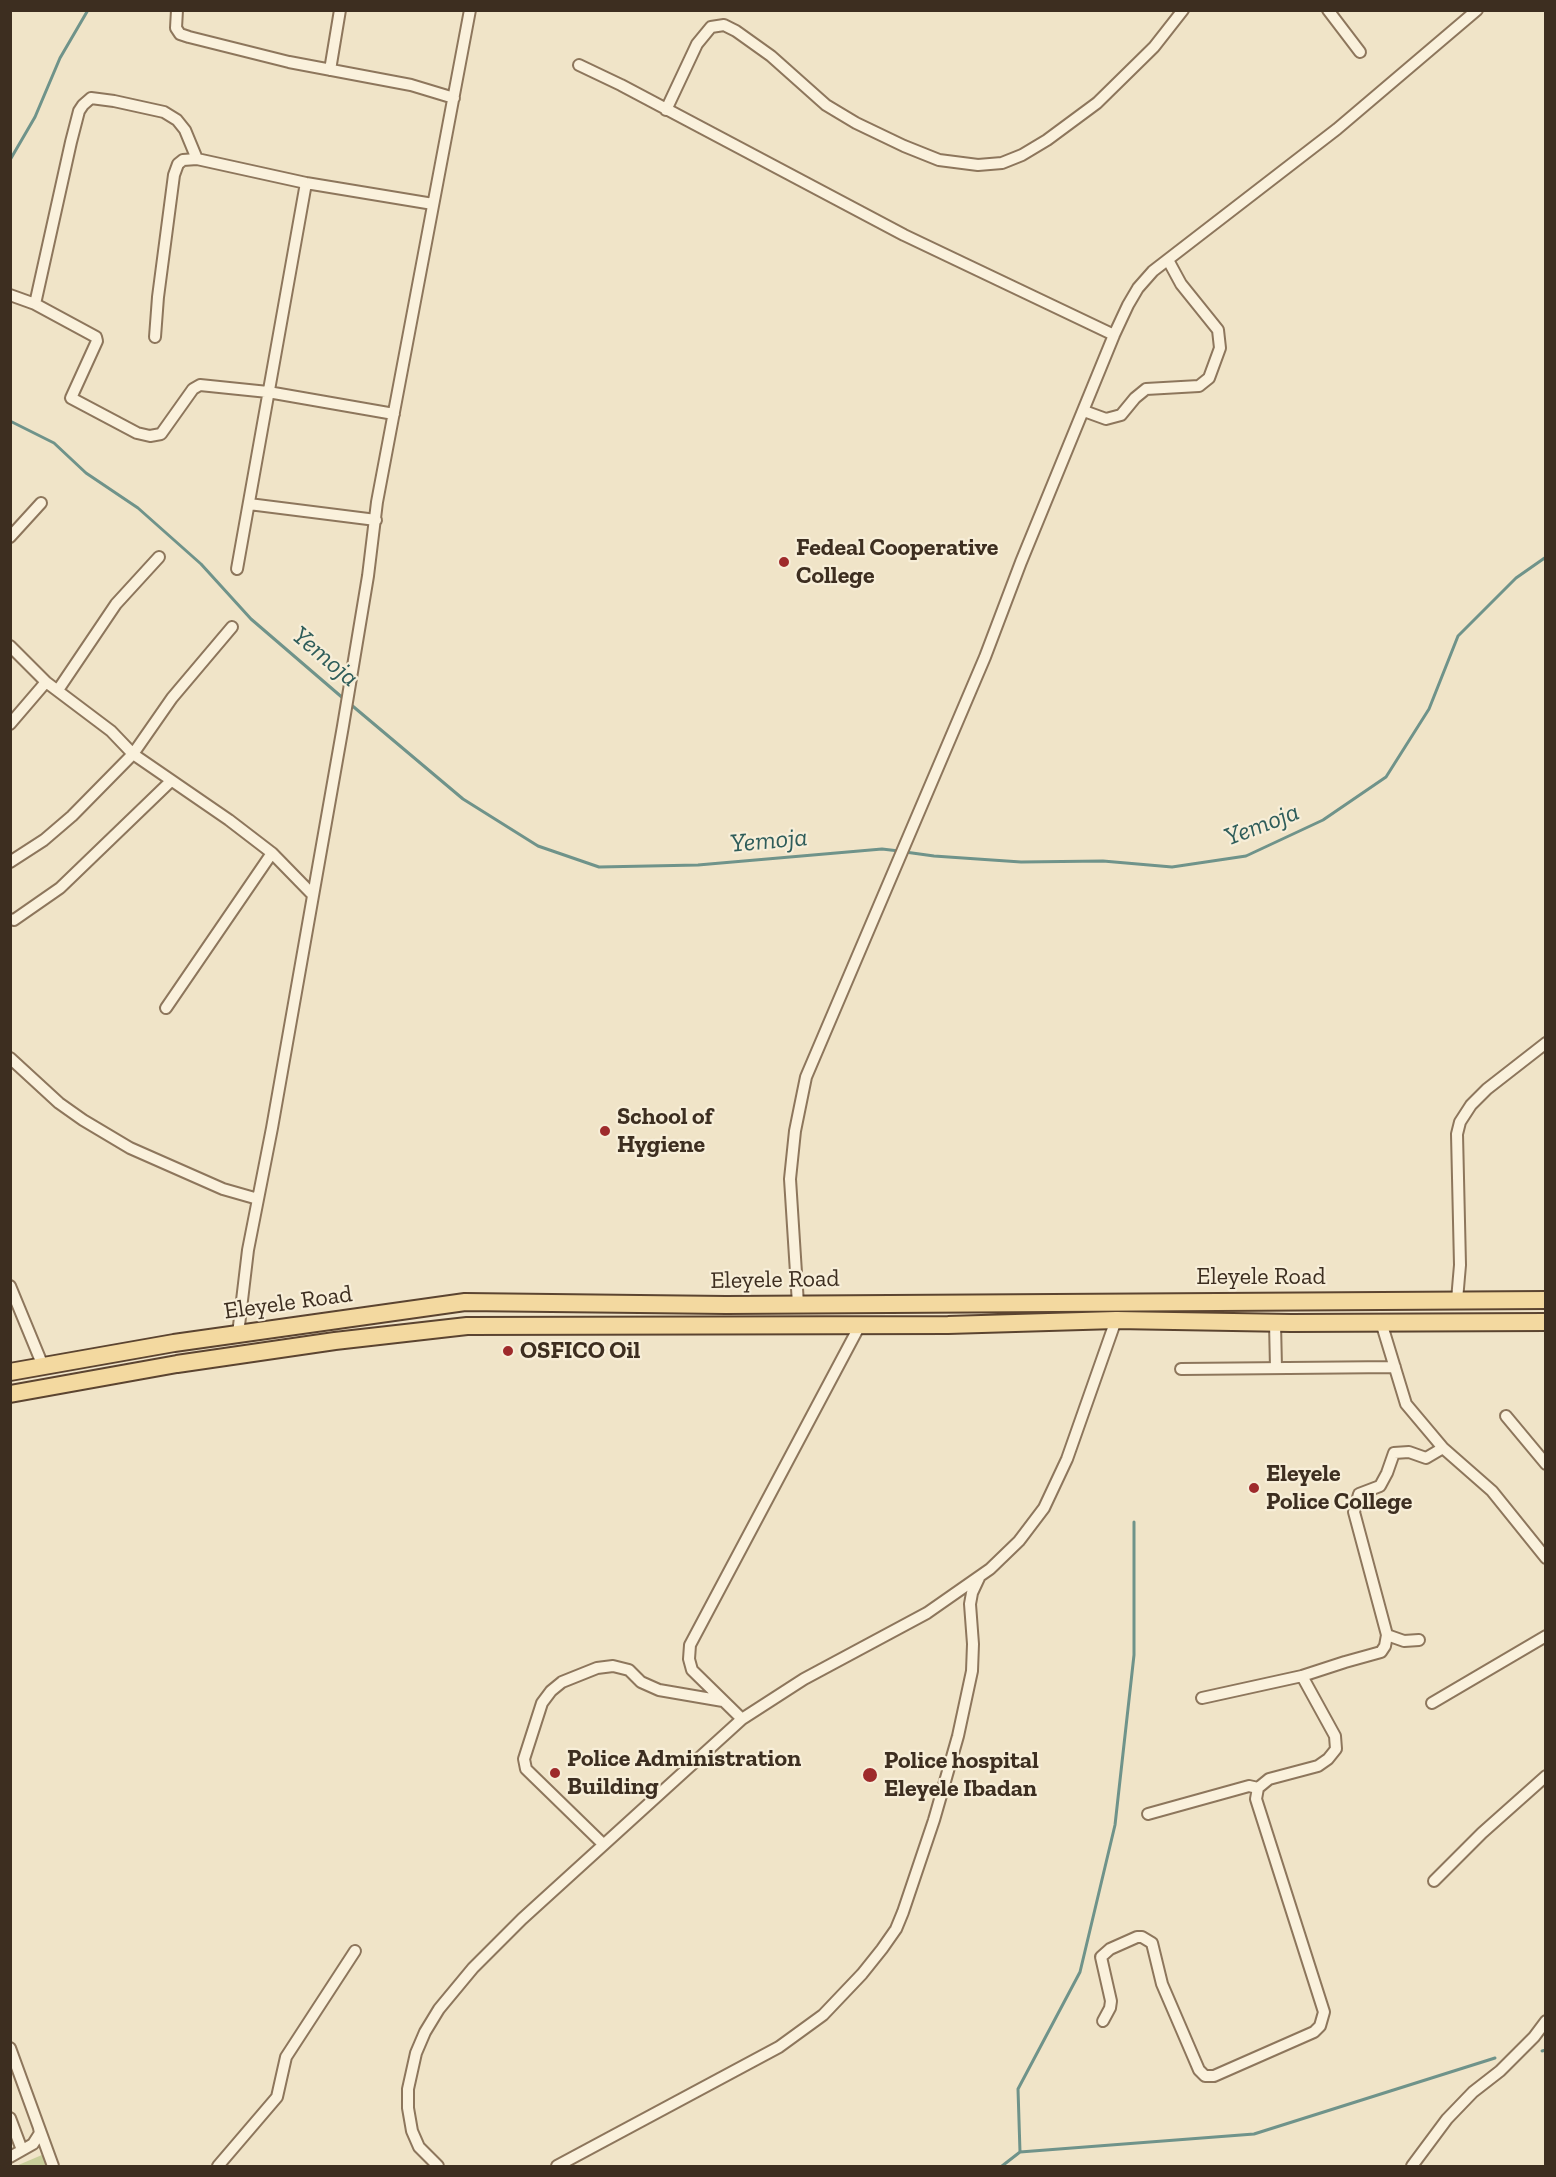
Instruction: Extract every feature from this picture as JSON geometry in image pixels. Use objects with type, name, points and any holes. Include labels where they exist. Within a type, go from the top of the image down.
[{"type":"main road","name":"Eleyele Road","points":[[10,1372],[174,1343],[465,1302],[798,1304],[1545,1300]]},
{"type":"main road","points":[[465,1302],[467,1326]]},
{"type":"main road","name":"Eleyele Road","points":[[10,1394],[177,1364],[335,1341],[467,1326],[860,1325],[1116,1320],[1275,1323],[1545,1322]]},
{"type":"street","points":[[177,10],[176,28],[180,34],[289,62],[411,86],[454,98]]},
{"type":"street","points":[[330,70],[340,10]]},
{"type":"street","points":[[238,1334],[248,1250],[343,726],[394,414],[470,10]]},
{"type":"street","points":[[666,110],[697,44],[711,27],[724,25],[771,56],[826,105],[856,123],[904,146],[939,159],[978,165],[1002,163],[1022,155],[1047,140],[1097,103],[1154,47],[1183,10]]},
{"type":"street","points":[[1328,10],[1360,52]]},
{"type":"street","points":[[798,1304],[789,1179],[801,1100],[814,1056],[985,657],[1021,562],[1114,335],[1138,288],[1153,271],[1337,129],[1477,10]]},
{"type":"street","points":[[579,65],[904,235],[1114,335]]},
{"type":"street","points":[[35,304],[71,142],[79,111],[83,105],[91,98],[164,111],[177,120],[185,130],[196,159]]},
{"type":"street","points":[[155,337],[174,175],[178,164],[183,160],[196,159],[306,183],[433,204]]},
{"type":"street","points":[[237,570],[306,183]]},
{"type":"street","points":[[1084,411],[1106,419],[1121,415],[1146,388],[1199,386],[1209,378],[1221,348],[1218,330],[1181,284],[1168,260]]},
{"type":"street","points":[[10,295],[35,304],[93,333],[97,341],[71,398],[137,433],[150,436],[161,434],[193,389],[200,385],[268,392],[394,414]]},
{"type":"street","points":[[10,537],[41,502]]},
{"type":"street","points":[[249,504],[376,520]]},
{"type":"street","points":[[58,690],[116,604],[159,557]]},
{"type":"street","points":[[10,862],[44,840],[72,816],[133,754],[172,698],[232,627]]},
{"type":"street","points":[[10,646],[46,682],[111,731],[133,754],[229,820],[272,853],[312,894]]},
{"type":"street","points":[[10,724],[46,682]]},
{"type":"street","points":[[10,919],[14,920],[60,888],[171,781]]},
{"type":"street","points":[[166,1008],[272,853]]},
{"type":"street","points":[[1457,1300],[1460,1265],[1457,1134],[1460,1122],[1471,1105],[1487,1089],[1545,1043]]},
{"type":"street","points":[[10,1058],[59,1103],[130,1148],[223,1189],[258,1199]]},
{"type":"street","points":[[10,1286],[43,1366]]},
{"type":"street","points":[[438,2166],[419,2146],[412,2131],[408,2090],[416,2053],[439,2009],[473,1968],[544,1897],[742,1719],[804,1679],[927,1613],[981,1575],[1019,1541],[1044,1508],[1068,1459],[1122,1302]]},
{"type":"street","points":[[1381,1322],[1406,1404],[1443,1448],[1492,1491],[1545,1558]]},
{"type":"street","points":[[1275,1323],[1276,1368]]},
{"type":"street","points":[[742,1719],[692,1670],[689,1659],[690,1645],[860,1325]]},
{"type":"street","points":[[1181,1369],[1395,1367]]},
{"type":"street","points":[[1506,1416],[1545,1464]]},
{"type":"street","points":[[1202,1698],[1302,1676],[1381,1652],[1388,1635],[1354,1512],[1359,1494],[1380,1485],[1394,1453],[1409,1452],[1426,1458],[1443,1448]]},
{"type":"street","points":[[557,2166],[794,2037],[823,2015],[882,1949],[896,1929],[903,1912],[934,1820],[958,1736],[972,1671],[973,1644],[970,1604],[972,1593],[981,1575]]},
{"type":"street","points":[[1388,1635],[1404,1641],[1419,1640]]},
{"type":"street","points":[[1432,1703],[1545,1636]]},
{"type":"street","points":[[603,1844],[526,1769],[524,1759],[542,1703],[551,1691],[562,1682],[597,1668],[614,1666],[629,1670],[641,1682],[659,1690],[724,1701]]},
{"type":"street","points":[[1103,2021],[1111,2001],[1101,1957],[1110,1949],[1142,1937],[1152,1943],[1162,1984],[1199,2070],[1209,2078],[1314,2032],[1320,2026],[1324,2012],[1257,1803],[1258,1788],[1269,1779],[1318,1766],[1336,1749],[1335,1736],[1302,1676]]},
{"type":"street","points":[[1434,1881],[1482,1833],[1545,1776]]},
{"type":"street","points":[[1148,1814],[1249,1786],[1258,1788]]},
{"type":"street","points":[[218,2166],[277,2097],[286,2057],[355,1951]]},
{"type":"street","points":[[1412,2166],[1447,2119],[1473,2092],[1500,2071],[1534,2037],[1545,2021]]},
{"type":"street","points":[[10,2048],[53,2166]]},
{"type":"street","points":[[10,2157],[33,2144],[40,2133],[35,2116]]},
{"type":"street","points":[[10,2118],[22,2150]]},
{"type":"green space","points":[[49,2152],[57,2166],[16,2166]]},
{"type":"waterway","points":[[10,160],[35,117],[60,58],[88,10]]},
{"type":"waterway","name":"Yemoja","points":[[10,421],[54,443],[86,473],[138,508],[201,564],[251,619],[344,699]]},
{"type":"waterway","name":"Yemoja","points":[[905,852],[1021,862],[1103,861],[1172,867],[1246,856],[1323,820],[1386,777],[1429,709],[1458,636],[1516,578],[1546,557]]},
{"type":"waterway","name":"Yemoja","points":[[349,703],[463,799],[538,846],[599,867],[698,865],[882,849],[899,851]]},
{"type":"waterway","points":[[1020,2152],[1018,2089],[1080,1972],[1115,1825],[1134,1655],[1134,1522]]},
{"type":"waterway","points":[[1542,2051],[1546,2050]]},
{"type":"waterway","points":[[1020,2152],[1254,2134],[1495,2058]]},
{"type":"waterway","points":[[1002,2166],[1020,2152]]},
{"type":"place","name":"Fedeal Cooperative College","points":[[784,562]]},
{"type":"place","name":"School of Hygiene","points":[[605,1131]]},
{"type":"place","name":"OSFICO Oil","points":[[508,1351]]},
{"type":"place","name":"Eleyele Police College","points":[[1254,1488]]},
{"type":"place","name":"Police Administration Building","points":[[555,1773]]},
{"type":"place","name":"Police hospital Eleyele Ibadan","points":[[870,1775]]}]
